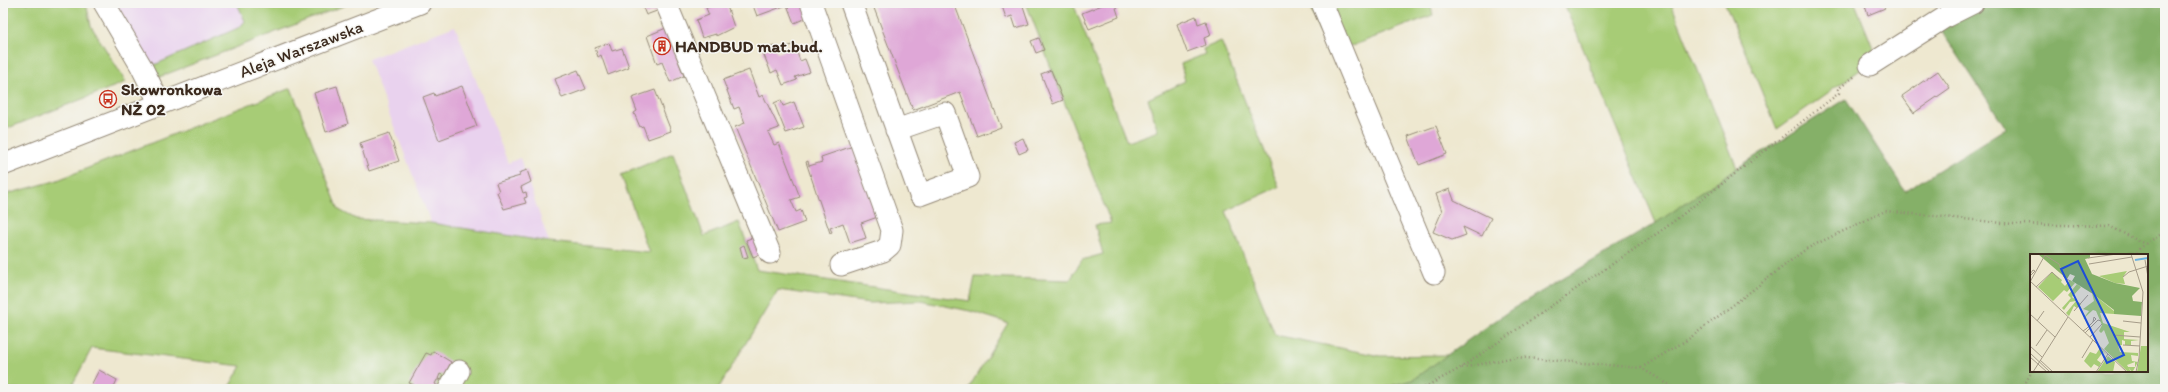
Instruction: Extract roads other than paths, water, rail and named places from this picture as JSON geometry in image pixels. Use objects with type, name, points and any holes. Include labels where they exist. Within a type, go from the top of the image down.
[{"type":"street","points":[[104,3],[142,66],[160,104]]},
{"type":"street","name":"Aleja Warszawska","points":[[3,165],[420,3]]},
{"type":"street","points":[[666,3],[770,253]]},
{"type":"street","points":[[810,3],[892,230],[890,245],[883,251],[842,265]]},
{"type":"street","points":[[851,3],[896,130]]},
{"type":"street","points":[[1322,3],[1434,273]]},
{"type":"street","points":[[1870,65],[1947,16],[1973,3]]},
{"type":"place","name":"HANDBUD mat.bud.","points":[[662,46]]},
{"type":"place","name":"Skowronkowa NŻ 02","points":[[108,99]]}]
